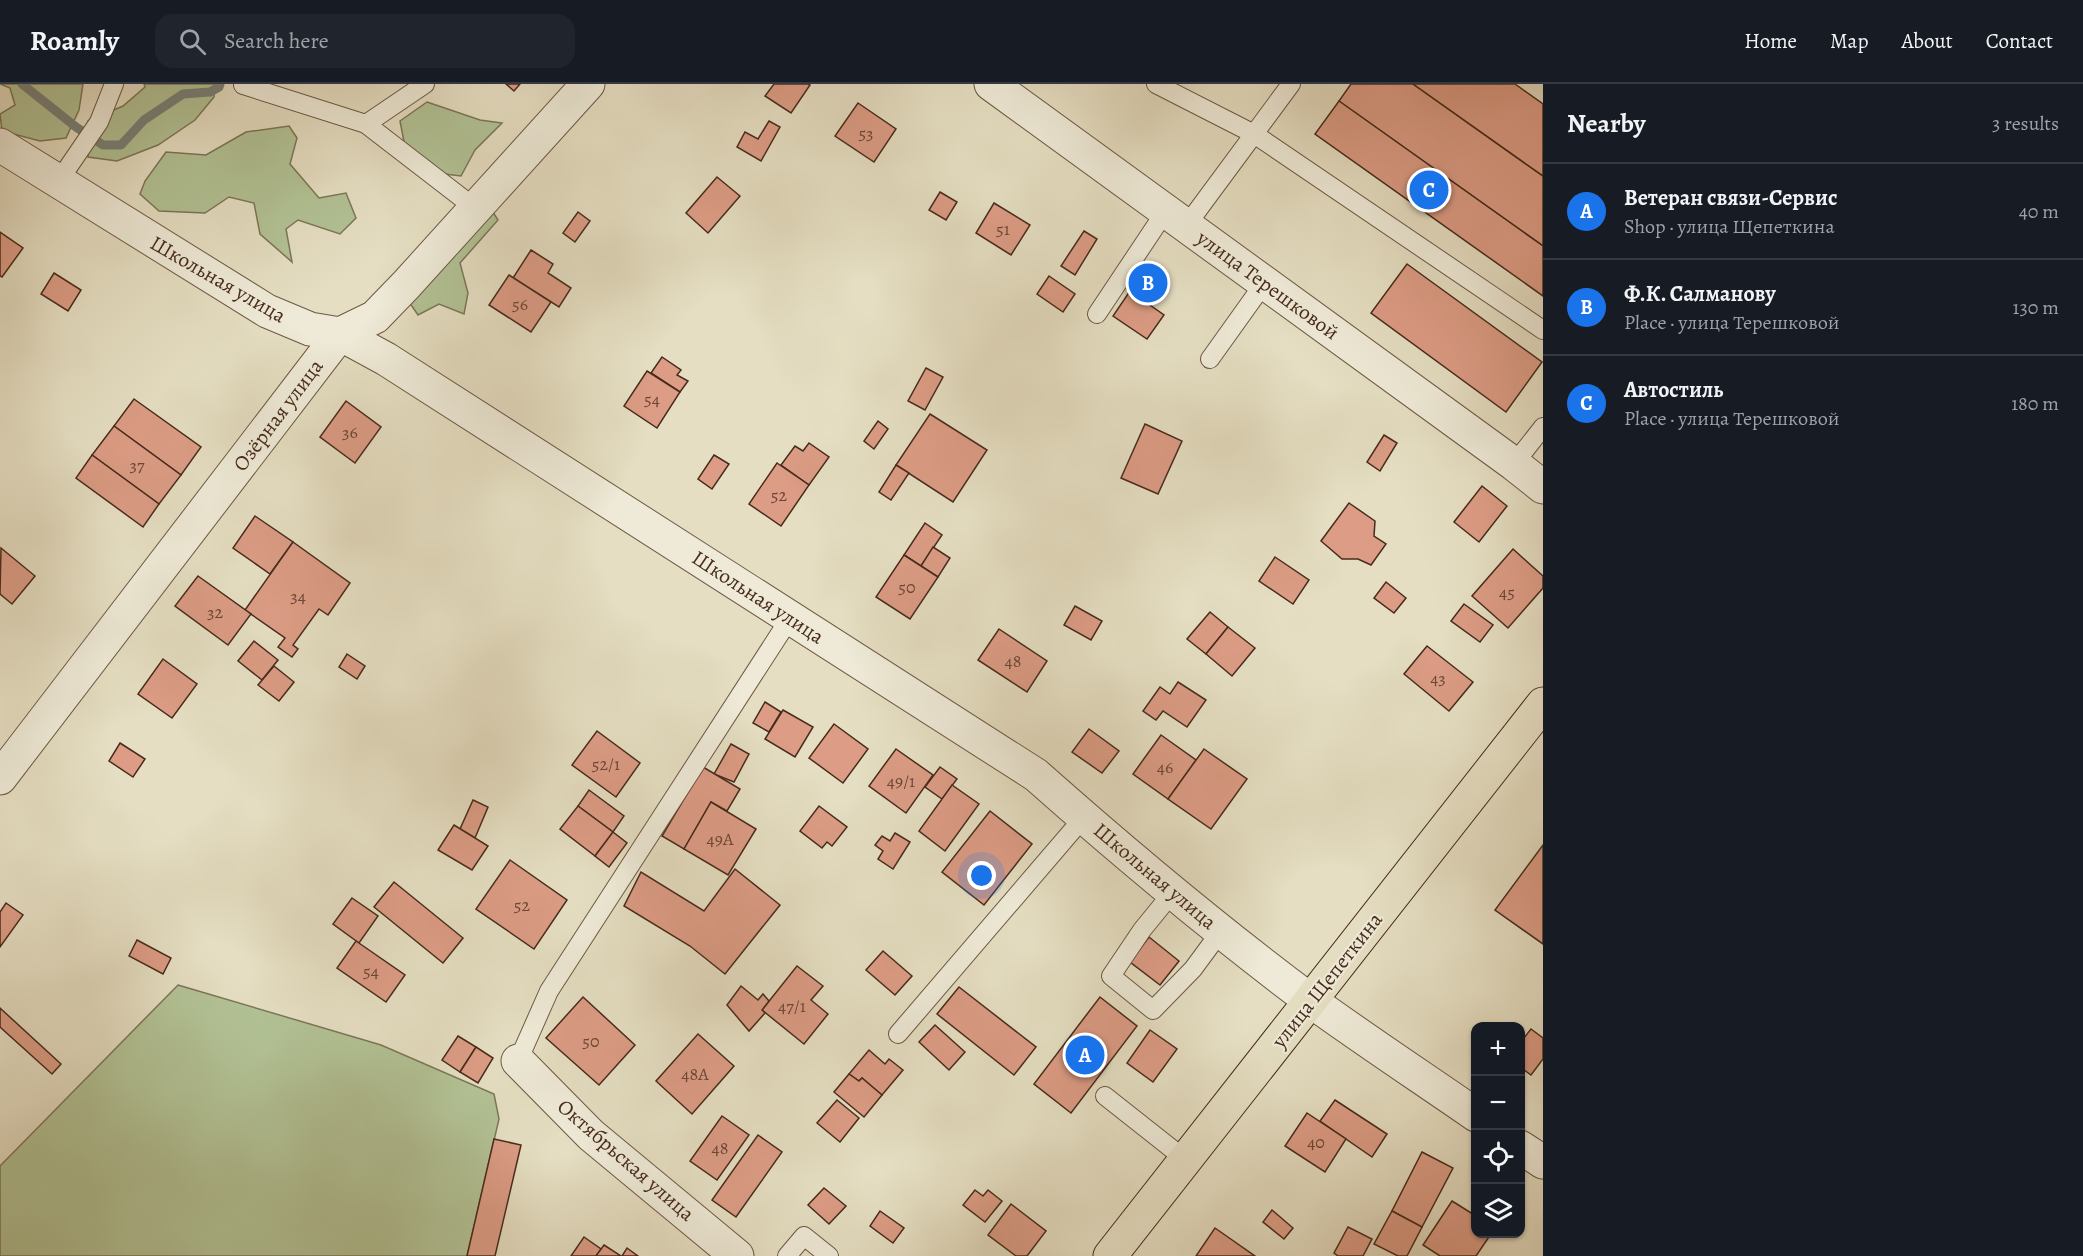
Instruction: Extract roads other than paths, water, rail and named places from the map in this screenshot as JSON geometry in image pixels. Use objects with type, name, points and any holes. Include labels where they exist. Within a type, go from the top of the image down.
[{"type":"main road","name":"улица Щепеткина","points":[[1110,1256],[1543,704]]},
{"type":"street","name":"Озёрная улица","points":[[0,778],[340,334],[375,317],[588,84]]},
{"type":"street","name":"улица Терешковой","points":[[992,84],[1543,487]]},
{"type":"street","name":"Школьная улица","points":[[0,145],[267,311],[310,329],[340,334],[386,359],[1036,776],[1221,931],[1312,1001],[1471,1112]]},
{"type":"street","name":"Октябрьская улица","points":[[519,1061],[591,1135],[737,1256]]},
{"type":"street","points":[[1525,1150],[1543,1162]]},
{"type":"lane","points":[[58,182],[99,122],[114,84]]},
{"type":"lane","points":[[366,124],[425,84]]},
{"type":"lane","points":[[1156,84],[1254,134],[1543,330]]},
{"type":"lane","points":[[1097,314],[1176,219],[1254,134],[1291,84]]},
{"type":"lane","points":[[243,85],[366,124],[474,208]]},
{"type":"lane","points":[[1210,359],[1264,282]]},
{"type":"lane","points":[[1514,464],[1543,426]]},
{"type":"lane","points":[[519,1061],[549,991],[790,618]]},
{"type":"lane","points":[[898,1034],[1084,818]]},
{"type":"lane","points":[[1173,892],[1142,930],[1111,976],[1153,1010],[1193,969],[1221,931]]},
{"type":"lane","points":[[1105,1096],[1186,1160]]},
{"type":"lane","points":[[787,1256],[804,1236],[829,1256]]},
{"type":"waterway","points":[[22,84],[76,127],[103,145],[121,145],[144,120],[183,94],[210,92],[220,84]]},
{"type":"place","name":"Автостиль","points":[[1429,190]]},
{"type":"place","name":"Ф.К. Салманову","points":[[1148,283]]},
{"type":"place","name":"Ветеран связи-Сервис","points":[[1085,1055]]}]
